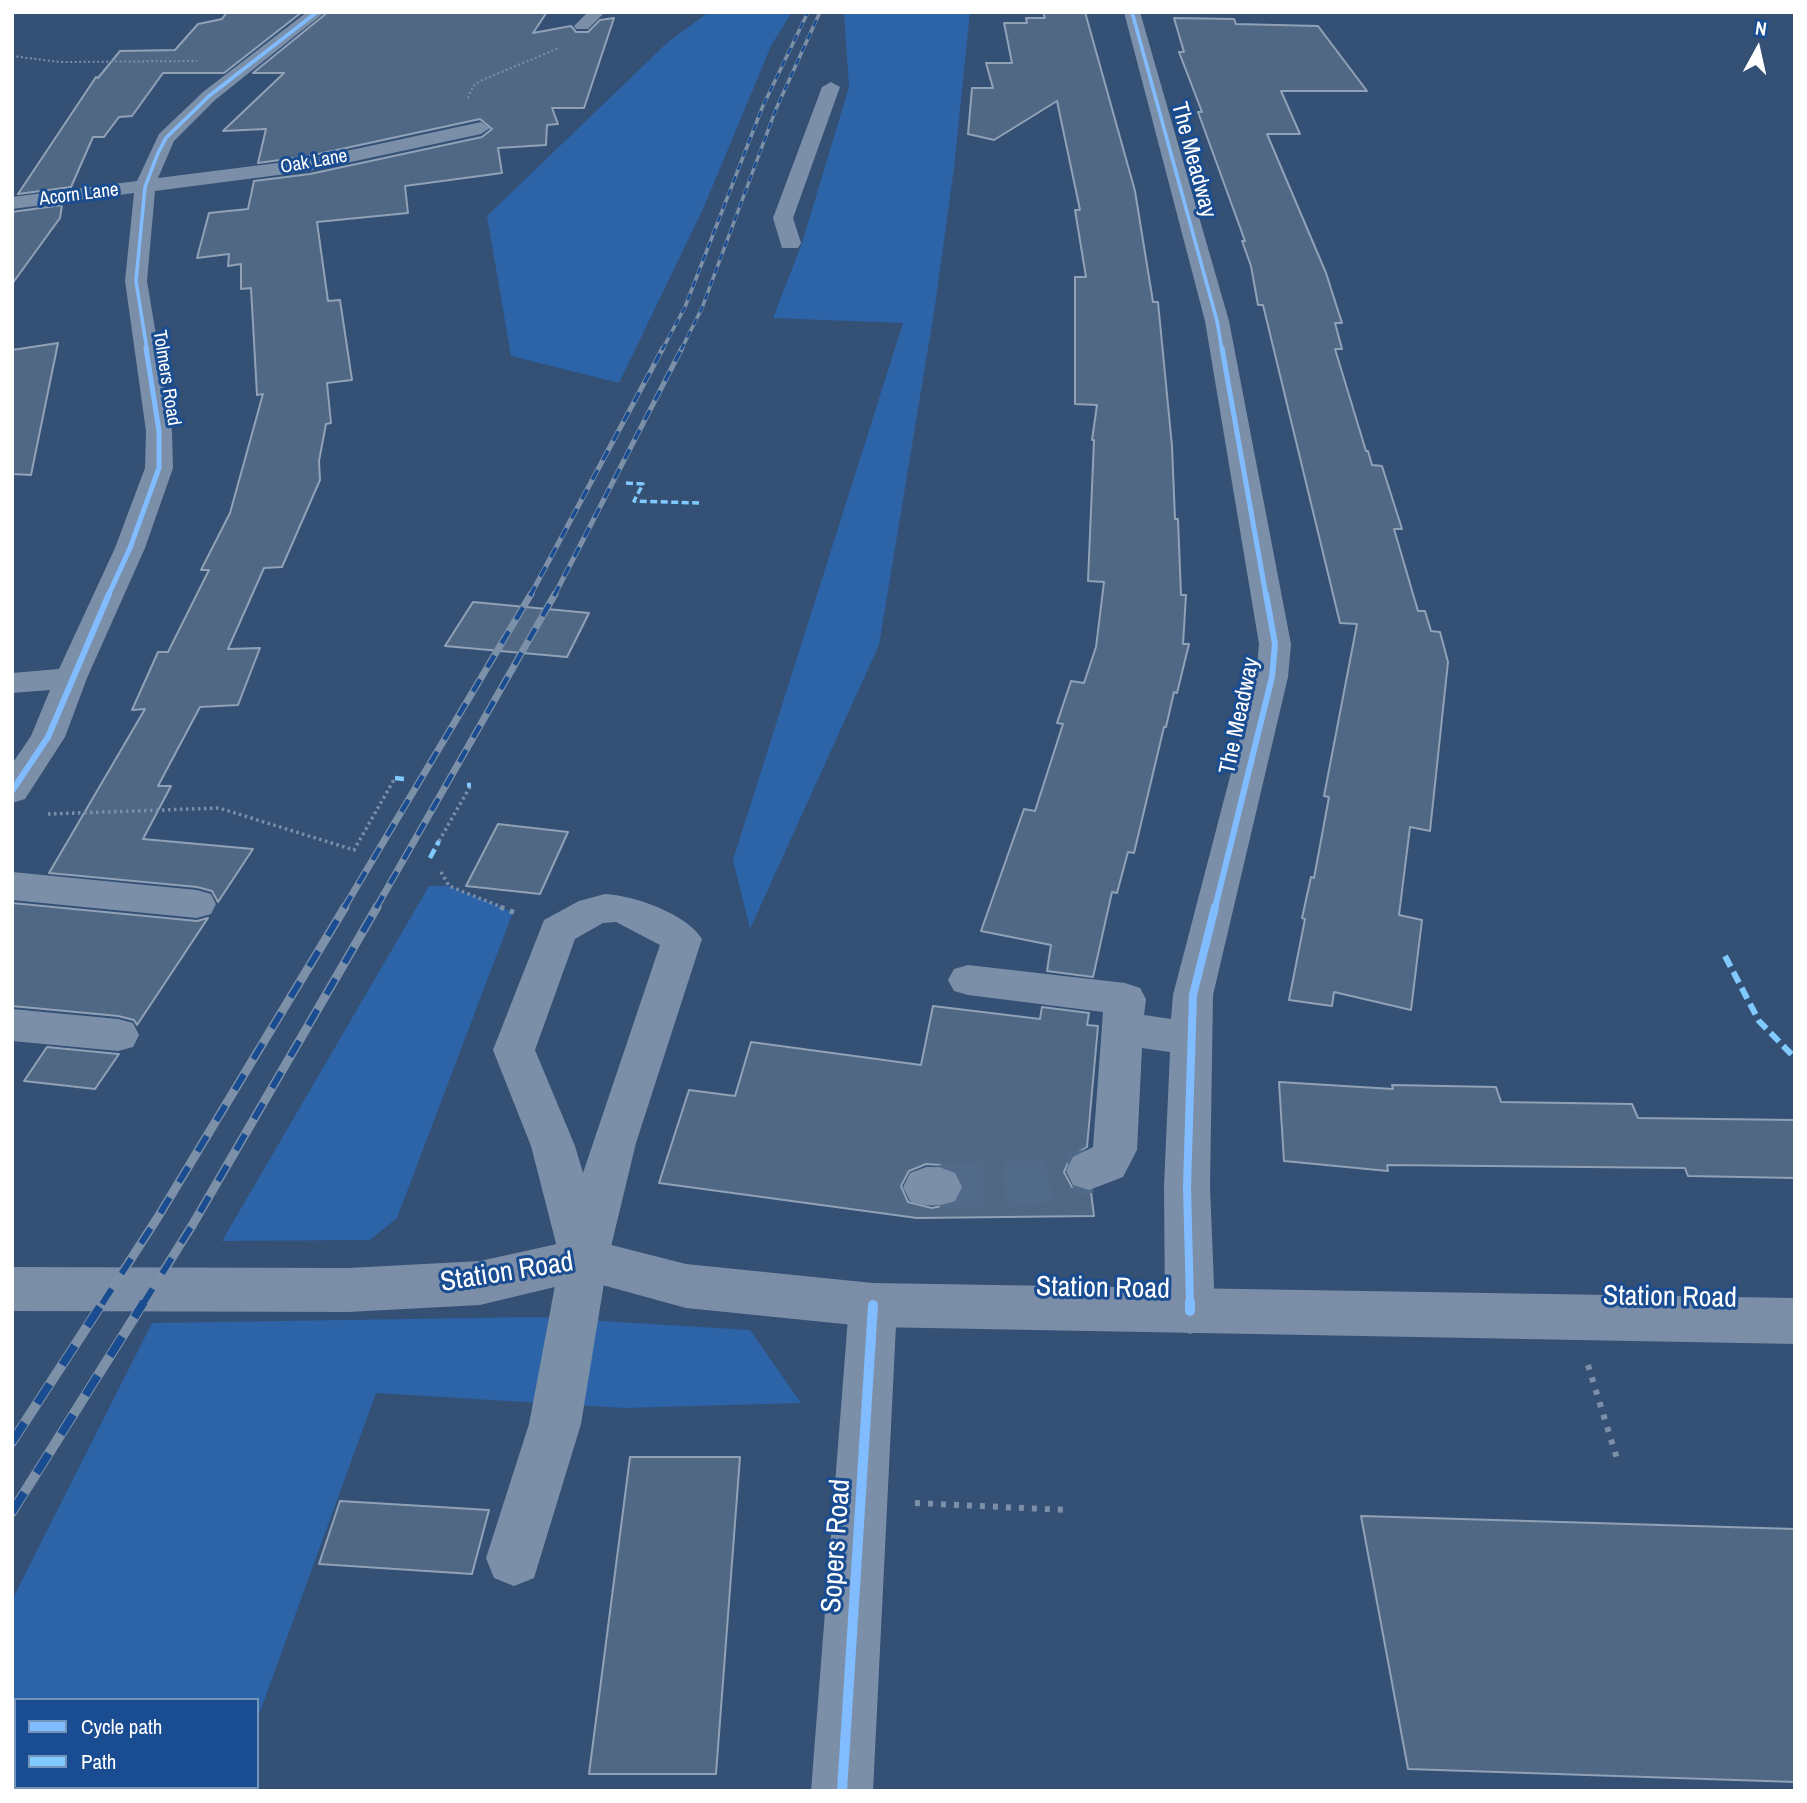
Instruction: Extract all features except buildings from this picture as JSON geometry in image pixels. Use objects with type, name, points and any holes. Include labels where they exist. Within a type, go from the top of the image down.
[{"type":"main road","name":"Station Road","points":[[12,1289],[362,1289],[481,1283],[584,1259],[686,1286],[873,1305],[1795,1321]]},
{"type":"street","name":"Tolmers Road","points":[[12,791],[48,737],[71,678],[130,548],[159,468],[159,431],[136,281],[145,187],[166,138],[209,96],[317,12]]},
{"type":"street","points":[[582,26],[597,12]]},
{"type":"street","name":"The Meadway","points":[[1132,12],[1217,321],[1275,644],[1272,677],[1192,995],[1187,1186],[1190,1311]]},
{"type":"street","points":[[790,243],[783,218],[831,87]]},
{"type":"street","name":"Oak Lane","points":[[145,187],[309,164],[481,128]]},
{"type":"street","name":"Acorn Lane","points":[[12,203],[145,187]]},
{"type":"street","points":[[12,683],[71,678]]},
{"type":"street","points":[[12,886],[197,904]]},
{"type":"street","points":[[514,1558],[555,1424],[584,1259],[614,1143],[682,939],[638,914],[615,908],[596,910],[558,930],[514,1051],[553,1146],[584,1259]]},
{"type":"street","points":[[968,980],[1125,999],[1115,1150],[1107,1163],[1089,1171]]},
{"type":"street","points":[[12,1025],[118,1035]]},
{"type":"street","points":[[1122,1029],[1191,1038]]},
{"type":"street","name":"Sopers Road","points":[[842,1791],[873,1305]]},
{"type":"path","points":[[481,128],[458,120],[473,86],[549,53],[582,26]]},
{"type":"path","points":[[12,56],[80,62],[250,62]]},
{"type":"path","points":[[40,814],[219,808],[354,850],[395,778]]},
{"type":"path","points":[[439,841],[471,785]]},
{"type":"path","points":[[1573,1317],[1618,1462]]},
{"type":"path","points":[[861,1500],[1068,1510]]},
{"type":"shaded area","points":[[709,12],[792,12],[771,46],[703,209],[619,383],[511,356],[487,216],[668,42]]},
{"type":"shaded area","points":[[844,12],[970,12],[954,168],[935,306],[879,645],[750,929],[733,860],[903,323],[773,318],[802,243],[849,87]]},
{"type":"shaded area","points":[[429,886],[449,886],[513,912],[397,1218],[370,1240],[222,1241]]},
{"type":"shaded area","points":[[537,1317],[750,1330],[801,1403],[625,1408],[376,1393],[259,1715],[259,1698],[14,1698],[14,1789],[232,1789],[231,1791],[12,1791],[12,1600],[152,1323]]},
{"type":"tunnel","points":[[939,1187],[1033,1183],[1089,1171]]},
{"type":"railway","points":[[662,350],[685,307],[762,108],[808,12]]},
{"type":"railway","points":[[682,348],[702,308],[776,109],[820,12]]},
{"type":"railway","points":[[530,596],[663,348]]},
{"type":"railway","points":[[554,596],[682,348]]},
{"type":"railway","points":[[344,908],[531,594]]},
{"type":"railway","points":[[376,908],[555,594]]},
{"type":"railway","points":[[102,1304],[158,1217],[345,907]]},
{"type":"railway","points":[[143,1304],[193,1224],[377,907]]},
{"type":"railway","points":[[12,1442],[103,1302]]},
{"type":"railway","points":[[12,1512],[144,1302]]},
{"type":"marked path","points":[[626,483],[643,484],[634,501],[699,503]]},
{"type":"marked path","points":[[395,778],[404,779]]},
{"type":"marked path","points":[[430,858],[439,841]]},
{"type":"marked path","points":[[1725,956],[1759,1021],[1795,1058]]},
{"type":"cycle path","points":[[12,791],[48,737],[71,678],[130,548],[159,468],[159,431],[136,281],[145,187],[158,153],[166,138],[209,96],[317,12]]},
{"type":"cycle path","points":[[1132,12],[1217,321],[1275,644],[1272,677],[1193,995],[1187,1186],[1190,1311]]},
{"type":"cycle path","points":[[842,1791],[873,1305]]}]
